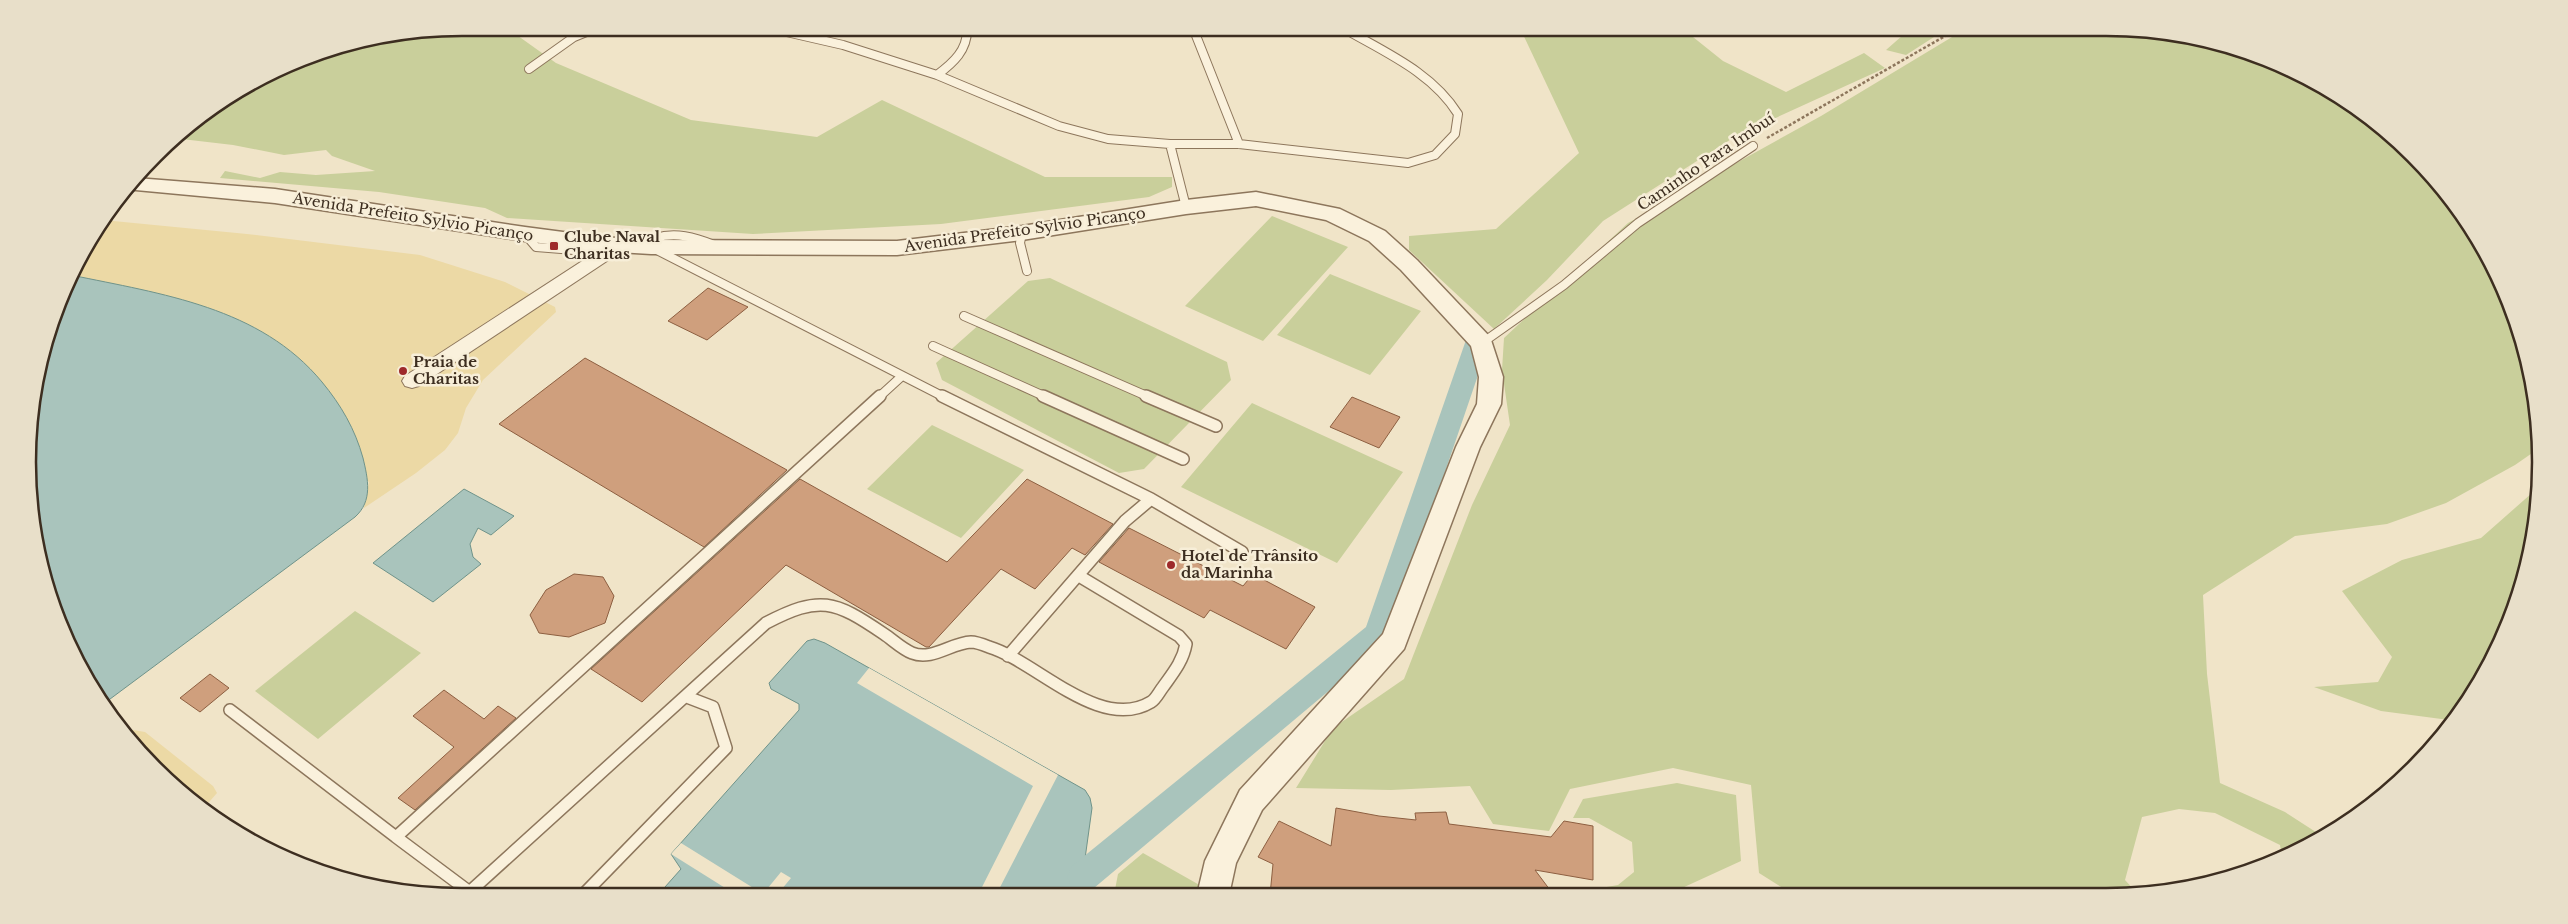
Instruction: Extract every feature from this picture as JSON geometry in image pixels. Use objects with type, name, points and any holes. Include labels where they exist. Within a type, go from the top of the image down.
[{"type":"street","name":"Avenida Prefeito Sylvio Picanço","points":[[139,185],[283,197],[525,234],[651,247],[897,248],[1022,233],[1186,206],[1256,198],[1332,214],[1377,236],[1409,265],[1482,342]]},
{"type":"street","points":[[412,381],[610,244]]},
{"type":"street","points":[[1215,888],[1221,861],[1251,800],[1394,641],[1468,447],[1489,404],[1491,377],[1482,342]]},
{"type":"lane","points":[[529,69],[576,36]]},
{"type":"lane","points":[[804,36],[843,45],[937,75],[1059,126],[1108,139],[1170,144],[1239,144],[1408,163],[1435,155],[1455,134],[1458,114],[1448,98],[1422,74],[1357,36]]},
{"type":"lane","points":[[937,75],[951,64],[960,53],[965,45],[966,36]]},
{"type":"lane","points":[[1195,36],[1239,144]]},
{"type":"lane","points":[[1170,144],[1186,206]]},
{"type":"lane","name":"Caminho Para Imbuí","points":[[1482,342],[1564,285],[1638,223],[1754,146]]},
{"type":"lane","points":[[1022,233],[1020,243],[1027,270]]},
{"type":"lane","points":[[651,247],[902,376],[1151,499],[1242,552]]},
{"type":"lane","points":[[964,316],[1216,426]]},
{"type":"lane","points":[[932,346],[1183,459]]},
{"type":"lane","points":[[396,837],[902,376]]},
{"type":"lane","points":[[1008,656],[1125,521],[1151,499]]},
{"type":"lane","points":[[478,888],[766,623],[796,607],[813,603],[836,606],[912,653],[923,656],[970,642],[978,643],[1008,656],[1095,704],[1114,710],[1135,710],[1152,702],[1184,657],[1186,644],[1179,636],[1079,576]]},
{"type":"lane","points":[[590,888],[726,748],[713,707],[687,697]]},
{"type":"lane","points":[[230,710],[461,888]]},
{"type":"path","name":"Caminho Para Imbuí","points":[[1754,146],[1800,117],[1902,62],[1946,36]]},
{"type":"green space","points":[[462,36],[518,36],[556,63],[691,120],[817,137],[882,100],[1045,177],[1172,177],[1172,187],[1149,197],[941,224],[753,234],[507,218],[485,208],[379,192],[220,178],[225,171],[260,178],[280,172],[316,175],[375,171],[332,156],[326,150],[284,155],[233,145],[184,139],[225,108],[249,93],[274,80],[325,59],[379,44],[406,40]]},
{"type":"green space","points":[[1524,36],[1694,36],[1723,61],[1786,92],[1864,53],[1885,68],[1736,136],[1603,221],[1547,280],[1494,329],[1409,250],[1409,236],[1496,229],[1579,153]]},
{"type":"green space","points":[[1902,36],[1936,36],[1906,55],[1886,50]]},
{"type":"green space","points":[[1954,36],[2106,36],[2134,37],[2189,44],[2243,59],[2269,69],[2319,93],[2343,108],[2387,142],[2407,161],[2426,181],[2460,225],[2488,274],[2509,325],[2524,379],[2532,453],[2515,465],[2446,503],[2387,524],[2295,536],[2203,595],[2207,674],[2220,783],[2285,812],[2316,832],[2281,850],[2280,845],[2215,813],[2179,809],[2142,817],[2125,880],[2132,887],[1783,888],[1759,873],[1751,785],[1673,768],[1570,789],[1549,831],[1493,824],[1470,786],[1391,790],[1296,788],[1333,728],[1404,679],[1472,505],[1510,425],[1502,370],[1504,338],[1628,223],[1821,116]]},
{"type":"green space","points":[[1272,216],[1348,247],[1263,341],[1185,306]]},
{"type":"green space","points":[[1330,274],[1421,311],[1370,375],[1277,335]]},
{"type":"green space","points":[[1050,278],[1227,362],[1231,380],[1144,469],[1119,473],[942,380],[936,363],[1028,281]]},
{"type":"green space","points":[[1252,403],[1403,472],[1337,563],[1181,487]]},
{"type":"green space","points":[[932,425],[1024,470],[961,538],[867,489]]},
{"type":"green space","points":[[2531,494],[2524,545],[2509,599],[2488,650],[2475,675],[2445,719],[2381,711],[2314,687],[2378,682],[2392,657],[2342,591],[2402,560],[2481,538]]},
{"type":"green space","points":[[355,611],[421,653],[318,739],[255,691]]},
{"type":"green space","points":[[1677,783],[1736,795],[1741,861],[1682,888],[1601,888],[1618,885],[1634,872],[1632,842],[1589,818],[1573,818],[1583,799]]},
{"type":"green space","points":[[1143,853],[1203,887],[1115,888],[1118,874]]},
{"type":"sand","name":"Praia de Charitas","points":[[111,221],[247,234],[420,255],[505,282],[555,307],[556,312],[483,380],[466,408],[458,433],[445,450],[416,473],[364,508],[369,482],[102,282],[79,277],[93,249]]},
{"type":"sand","points":[[131,730],[145,732],[213,786],[217,793],[208,804],[203,800],[161,763]]},
{"type":"water","points":[[79,277],[174,297],[207,308],[239,320],[269,336],[297,357],[322,382],[347,418],[356,437],[363,458],[368,489],[365,504],[355,517],[109,700],[80,650],[59,599],[44,545],[37,490],[37,434],[44,379],[59,325]]},
{"type":"water","points":[[464,489],[514,516],[491,535],[478,528],[470,544],[473,557],[481,564],[433,602],[373,563]]},
{"type":"water","points":[[814,639],[825,643],[1085,790],[1090,798],[1092,808],[1081,888],[664,888],[681,869],[671,854],[799,710],[799,704],[771,689],[769,683],[807,641]]},
{"type":"pier","points":[[869,668],[1058,775],[1000,888],[982,888],[1033,786],[857,683]]},
{"type":"pier","points":[[681,843],[753,888],[725,888],[671,854]]},
{"type":"pier","points":[[781,872],[791,878],[783,888],[768,888]]},
{"type":"building","points":[[708,288],[748,307],[707,340],[668,321]]},
{"type":"building","points":[[585,358],[787,470],[704,547],[499,424]]},
{"type":"building","points":[[1352,397],[1400,417],[1379,448],[1330,427]]},
{"type":"building","points":[[800,479],[947,562],[1027,479],[1113,524],[1085,555],[1072,548],[1035,589],[1001,569],[929,647],[786,565],[642,702],[591,669]]},
{"type":"building","points":[[1129,528],[1243,586],[1253,574],[1315,607],[1286,649],[1210,610],[1204,618],[1099,562]]},
{"type":"building","points":[[574,574],[603,577],[614,596],[605,623],[569,637],[539,633],[530,615],[546,590]]},
{"type":"building","points":[[210,674],[229,688],[200,712],[180,698]]},
{"type":"building","points":[[444,690],[484,719],[498,706],[516,718],[415,810],[398,798],[454,747],[413,716]]},
{"type":"building","points":[[1336,808],[1379,816],[1416,820],[1415,813],[1446,812],[1449,824],[1551,837],[1564,821],[1593,826],[1593,880],[1535,870],[1548,888],[1271,888],[1273,864],[1258,857],[1279,821],[1331,846]]},
{"type":"waterway","points":[[1083,877],[1377,634],[1478,340]]},
{"type":"place","name":"Clube Naval Charitas","points":[[554,246]]},
{"type":"place","name":"Praia de Charitas","points":[[403,371]]},
{"type":"place","name":"Hotel de Trânsito da Marinha","points":[[1171,565]]}]
